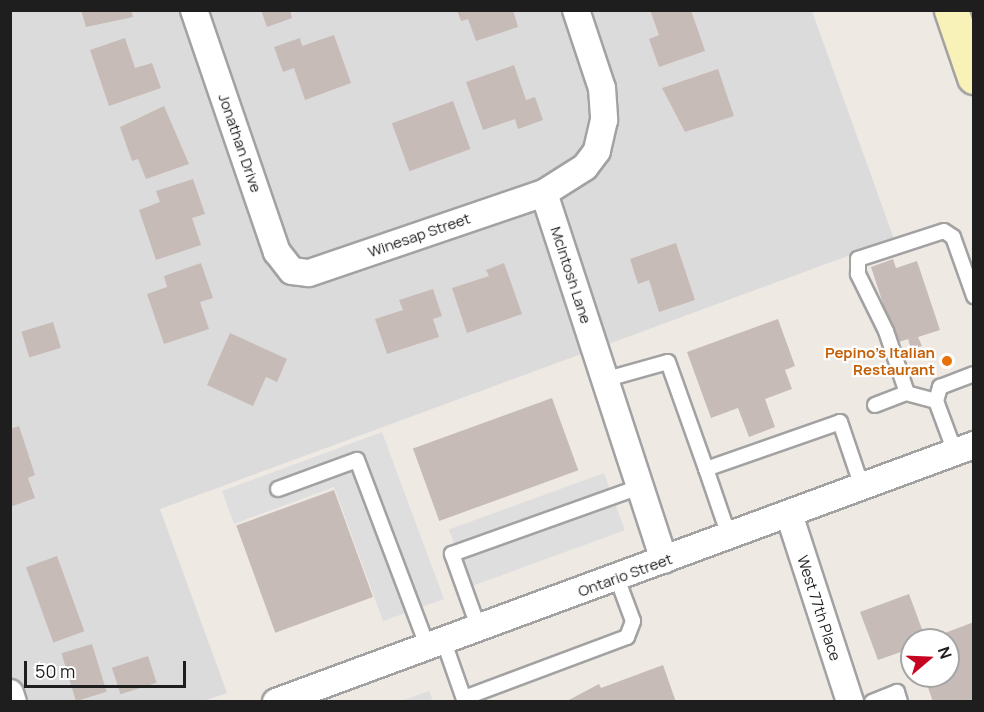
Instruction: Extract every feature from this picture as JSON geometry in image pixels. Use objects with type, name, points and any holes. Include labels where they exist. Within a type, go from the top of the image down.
[{"type":"street","name":"Jonathan Drive","points":[[194,10],[277,252],[292,271]]},
{"type":"street","points":[[544,193],[585,167],[597,151],[604,120],[602,88],[576,10]]},
{"type":"street","points":[[951,10],[974,77]]},
{"type":"street","name":"Winesap Street","points":[[292,271],[309,273],[544,193]]},
{"type":"street","name":"Mclntosh Lane","points":[[544,193],[642,486],[664,560]]},
{"type":"street","name":"Ontario Street","points":[[276,702],[436,645],[964,448]]},
{"type":"street","name":"West 77th Place","points":[[789,514],[850,702]]},
{"type":"street","points":[[10,693],[14,702]]},
{"type":"lane","points":[[907,393],[886,331],[858,274],[858,260],[944,231],[953,237],[974,296]]},
{"type":"lane","points":[[607,379],[668,362],[729,536]]},
{"type":"lane","points":[[936,401],[940,387],[974,374]]},
{"type":"lane","points":[[875,405],[907,393],[936,401],[964,448]]},
{"type":"lane","points":[[706,469],[840,422],[862,487]]},
{"type":"lane","points":[[278,489],[357,460],[436,645],[464,700],[627,637],[633,621],[617,578]]},
{"type":"lane","points":[[479,629],[452,554],[642,486]]},
{"type":"lane","points":[[872,702],[897,692],[900,702]]},
{"type":"shaded area","points":[[10,11],[812,11],[894,239],[160,509],[227,693],[201,702],[29,701],[24,688],[10,693]]},
{"type":"shaded area","points":[[382,432],[444,599],[383,621],[334,487],[234,524],[222,491]]},
{"type":"shaded area","points":[[604,473],[625,530],[470,587],[449,529]]},
{"type":"shaded area","points":[[429,691],[433,701],[401,701]]},
{"type":"building","points":[[81,10],[131,10],[133,17],[86,27]]},
{"type":"building","points":[[261,10],[290,10],[292,18],[267,27]]},
{"type":"building","points":[[457,10],[513,10],[518,27],[476,41],[468,19],[461,21]]},
{"type":"building","points":[[650,10],[691,10],[705,51],[659,67],[649,39],[659,35]]},
{"type":"building","points":[[334,35],[351,83],[305,100],[294,68],[283,72],[274,47],[300,38],[302,46]]},
{"type":"building","points":[[125,38],[135,68],[152,63],[161,88],[109,106],[90,50]]},
{"type":"building","points":[[514,65],[526,100],[535,97],[543,120],[518,129],[515,119],[483,130],[466,82]]},
{"type":"building","points":[[718,69],[734,116],[685,132],[662,88]]},
{"type":"building","points":[[453,101],[470,149],[409,171],[392,123]]},
{"type":"building","points":[[164,106],[189,164],[146,179],[138,159],[132,161],[120,127]]},
{"type":"building","points":[[193,179],[205,214],[192,218],[201,245],[156,260],[139,210],[160,202],[156,191]]},
{"type":"building","points":[[676,243],[695,300],[659,312],[649,280],[638,284],[630,259]]},
{"type":"building","points":[[893,259],[896,268],[917,261],[940,330],[918,337],[922,346],[911,349],[908,339],[896,343],[871,267]]},
{"type":"building","points":[[201,263],[213,298],[200,302],[209,329],[164,344],[147,294],[167,287],[164,276]]},
{"type":"building","points":[[504,263],[522,314],[467,333],[452,288],[489,276],[486,270]]},
{"type":"building","points":[[433,289],[442,316],[433,319],[439,337],[387,354],[375,319],[403,310],[399,300]]},
{"type":"building","points":[[778,319],[795,366],[785,370],[792,389],[765,399],[775,427],[749,437],[738,408],[711,418],[687,352]]},
{"type":"building","points":[[53,322],[61,348],[29,357],[21,332]]},
{"type":"building","points":[[230,333],[287,359],[277,382],[266,377],[253,406],[207,385]]},
{"type":"building","points":[[552,398],[578,470],[439,521],[413,449]]},
{"type":"building","points":[[19,426],[35,475],[28,478],[35,498],[10,507],[10,429]]},
{"type":"building","points":[[334,490],[373,597],[275,633],[236,526]]},
{"type":"building","points":[[57,556],[84,631],[53,642],[26,567]]},
{"type":"building","points":[[909,594],[922,628],[900,628],[900,652],[878,660],[860,612]]},
{"type":"building","points":[[974,622],[974,702],[933,702],[928,688],[960,688],[960,628],[958,628]]},
{"type":"building","points":[[92,644],[107,692],[76,701],[61,653]]},
{"type":"building","points":[[148,656],[157,683],[121,694],[112,668]]},
{"type":"building","points":[[663,665],[676,702],[565,702],[599,684],[601,688]]},
{"type":"place","name":"Pepino's Italian Restaurant","points":[[947,361]]}]
